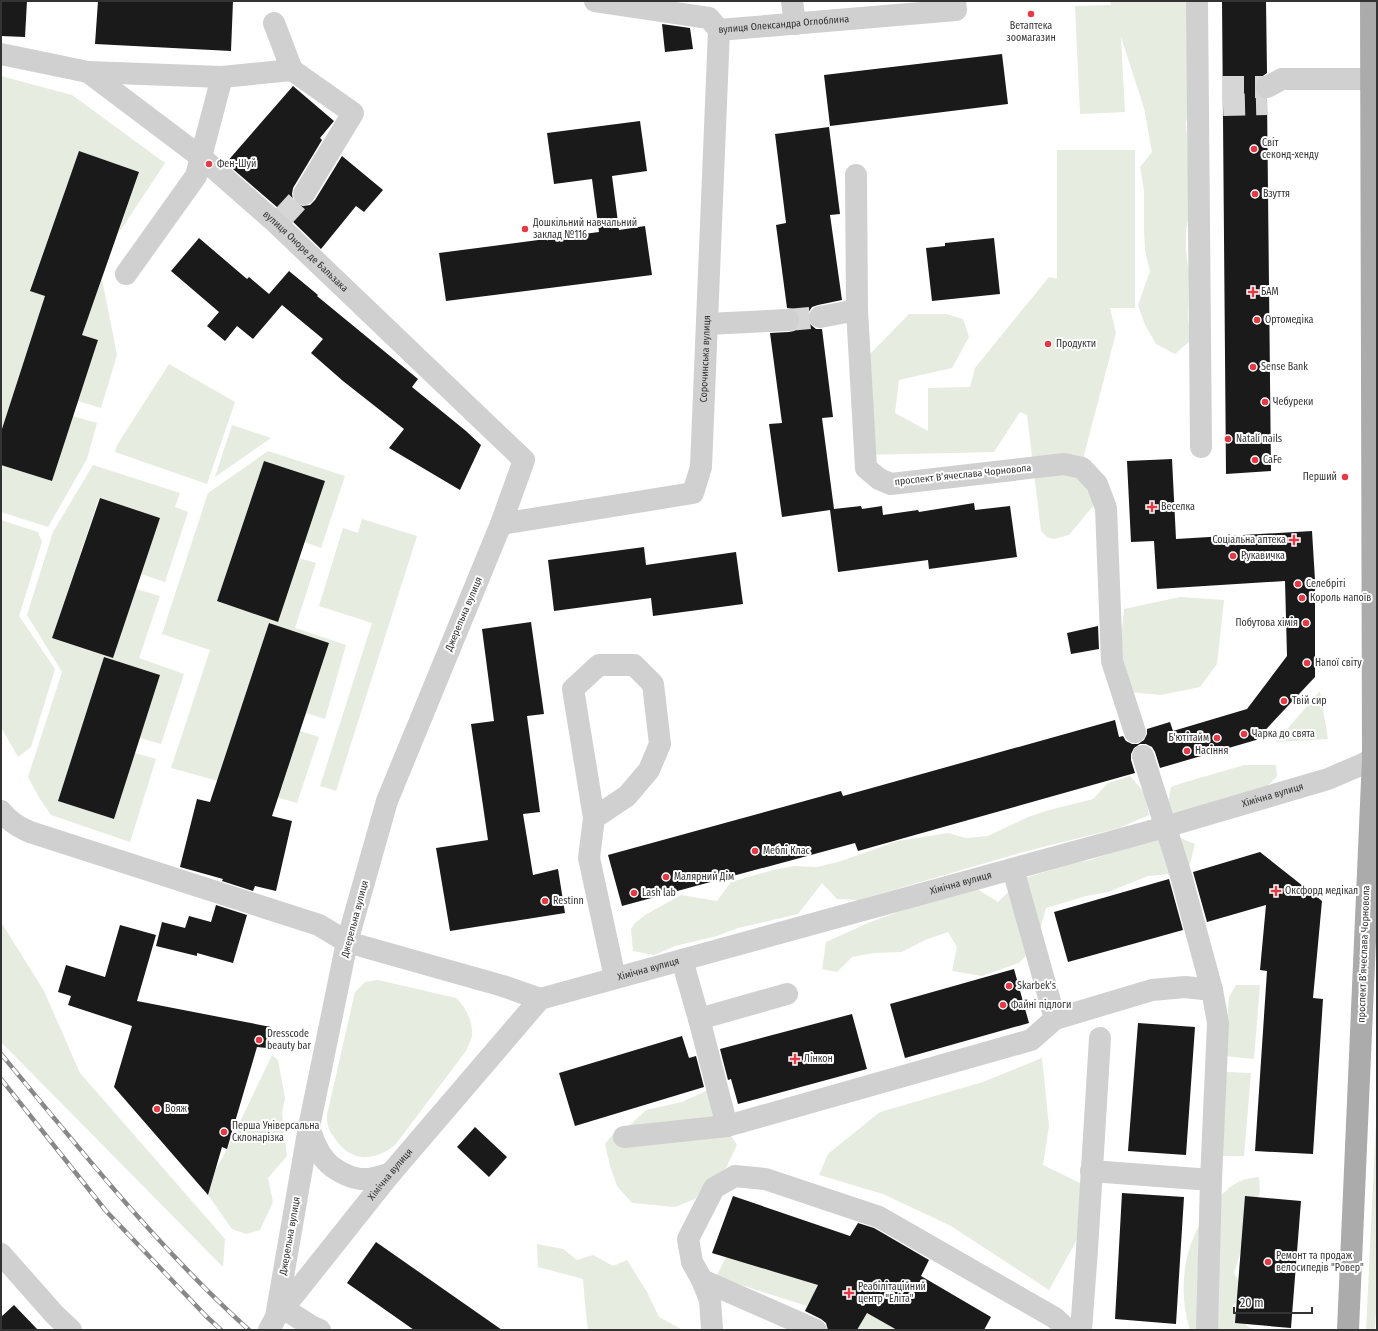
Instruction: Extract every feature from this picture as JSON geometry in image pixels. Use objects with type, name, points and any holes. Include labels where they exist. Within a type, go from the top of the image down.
[{"type":"main road","name":"проспект Вʼячеслава Чорновола","points":[[1348,1330],[1375,757],[1371,1]]},
{"type":"street","name":"вулиця Олександра Оглоблина","points":[[595,1],[709,18],[719,30],[795,24],[955,6]]},
{"type":"street","points":[[792,1],[795,24]]},
{"type":"street","points":[[1197,1],[1203,80],[1201,446]]},
{"type":"street","points":[[274,23],[292,70],[353,112],[304,194]]},
{"type":"street","name":"Сорочинська вулиця","points":[[501,524],[693,493],[701,467],[719,30]]},
{"type":"street","name":"вулиця Оноре де Бальзака","points":[[1,54],[88,72],[202,158],[279,221],[524,460],[501,524]]},
{"type":"street","points":[[88,72],[222,77],[292,70]]},
{"type":"street","points":[[126,274],[196,176],[202,158],[222,77]]},
{"type":"street","points":[[1272,90],[1371,79]]},
{"type":"street","name":"проспект Вʼячеслава Чорновола","points":[[856,175],[857,310],[866,468],[879,479],[891,484],[1064,464],[1082,468],[1097,484],[1106,508],[1112,661],[1135,732]]},
{"type":"street","points":[[820,317],[857,310]]},
{"type":"street","points":[[707,324],[788,320]]},
{"type":"street","name":"Джерельна вулиця","points":[[276,1318],[309,1127],[347,942],[387,801],[501,524]]},
{"type":"street","points":[[594,818],[627,796],[649,770],[660,744],[653,684],[634,665],[599,665],[573,689],[594,818],[589,858],[615,978]]},
{"type":"street","points":[[1143,756],[1180,872],[1212,990],[1218,1023],[1211,1180],[1207,1330]]},
{"type":"street","name":"Хімічна вулиця","points":[[276,1318],[391,1173],[540,999],[1165,827],[1328,779],[1363,764],[1375,757]]},
{"type":"street","points":[[1,810],[6,817],[17,826],[30,832],[319,925],[347,942],[503,986],[540,999]]},
{"type":"street","points":[[1013,869],[1054,1019]]},
{"type":"street","points":[[682,960],[727,1126]]},
{"type":"street","points":[[624,1137],[727,1126],[1031,1040],[1054,1019],[1152,990],[1185,987],[1212,990]]},
{"type":"street","points":[[699,1019],[787,994]]},
{"type":"street","points":[[1081,1330],[1088,1250],[1091,1172],[1100,1038]]},
{"type":"street","points":[[309,1127],[319,1151],[325,1160],[336,1169],[360,1179],[380,1177],[391,1173]]},
{"type":"street","points":[[1091,1172],[1211,1180]]},
{"type":"street","points":[[712,1329],[710,1300],[702,1280],[692,1262],[688,1239],[714,1188],[735,1176],[765,1179],[879,1217],[1055,1318],[1068,1330]]},
{"type":"street","points":[[1,1254],[55,1315],[71,1330]]},
{"type":"street","points":[[702,1280],[816,1330]]},
{"type":"street","points":[[276,1318],[311,1326],[320,1330]]},
{"type":"shaded area","points":[[1110,1],[1186,1],[1190,12],[1190,102],[1186,123],[1191,208],[1186,229],[1186,252],[1189,274],[1188,318],[1191,340],[1175,354],[1156,344],[1145,325],[1138,305],[1150,271],[1145,251],[1144,190],[1140,167],[1152,152],[1144,108],[1121,37],[1125,112],[1080,114],[1075,6],[1111,5]]},
{"type":"shaded area","points":[[1,76],[72,95],[165,163],[118,234],[139,172],[79,151],[30,290],[90,312],[102,279],[117,355],[101,408],[78,401],[98,340],[37,321],[1,432]]},
{"type":"shaded area","points":[[1057,150],[1135,150],[1135,308],[1110,308],[1116,333],[1084,455],[1097,484],[1094,505],[1069,535],[1054,539],[1047,537],[1041,531],[1027,415],[1020,412],[994,452],[863,455],[869,355],[909,314],[946,314],[963,319],[969,337],[952,368],[899,380],[895,413],[928,431],[928,388],[970,387],[975,368],[1049,277],[1057,279]]},
{"type":"shaded area","points":[[169,364],[235,402],[207,484],[115,452],[117,445]]},
{"type":"shaded area","points":[[73,416],[97,423],[87,459],[48,527],[1,512],[1,465],[52,481]]},
{"type":"shaded area","points":[[232,425],[271,438],[215,477]]},
{"type":"shaded area","points":[[268,451],[345,476],[321,548],[304,542],[264,461],[217,601],[277,621],[299,558],[316,563],[295,628],[346,645],[325,719],[306,713],[329,643],[269,623],[222,767],[282,787],[300,731],[319,737],[297,803],[171,768],[210,650],[162,634],[208,493]]},
{"type":"shaded area","points":[[93,465],[180,493],[175,507],[188,512],[165,582],[141,574],[160,518],[99,498],[52,638],[113,658],[136,589],[160,596],[139,658],[184,674],[161,744],[140,738],[160,675],[104,657],[58,801],[114,819],[135,753],[156,759],[130,842],[51,815],[28,777],[62,672],[27,615],[53,532]]},
{"type":"shaded area","points":[[362,519],[417,536],[336,791],[320,786],[372,623],[319,606],[343,528],[358,533]]},
{"type":"shaded area","points":[[1,520],[38,532],[42,542],[19,616],[55,669],[31,747],[18,757],[1,727]]},
{"type":"shaded area","points":[[1180,597],[1224,600],[1217,664],[1200,687],[1161,695],[1128,692],[1117,680],[1124,609]]},
{"type":"shaded area","points":[[1320,691],[1328,739],[1276,742]]},
{"type":"shaded area","points":[[1244,765],[1276,765],[1277,776],[1260,794],[1178,815],[1167,809],[1171,787]]},
{"type":"shaded area","points":[[1130,776],[1145,793],[1149,815],[1119,828],[1023,852],[859,900],[837,899],[822,883],[798,914],[738,928],[717,936],[675,946],[654,955],[633,951],[631,929],[634,924],[645,915],[681,895],[717,901],[731,882],[773,870],[794,866],[817,867],[838,862],[898,841],[948,833],[966,838],[988,836],[1028,817],[1093,799],[1108,783]]},
{"type":"shaded area","points":[[1175,836],[1195,844],[1190,864],[1170,874],[1148,876],[1108,892],[1086,896],[1046,908],[1036,945],[1019,963],[982,976],[952,971],[957,947],[948,932],[925,940],[902,952],[874,953],[852,957],[837,972],[822,969],[826,942],[868,923],[931,900],[977,889],[998,902],[1022,879],[1133,846]]},
{"type":"shaded area","points":[[1,922],[44,991],[80,1073],[225,1239],[223,1267],[1,1042]]},
{"type":"shaded area","points":[[378,980],[456,998],[468,1015],[472,1036],[466,1051],[395,1145],[380,1154],[372,1157],[364,1157],[349,1153],[342,1147],[330,1131],[327,1115],[355,992],[365,982]]},
{"type":"shaded area","points":[[1236,985],[1260,985],[1254,1059],[1225,1056],[1229,997]]},
{"type":"shaded area","points":[[272,1055],[278,1060],[285,1098],[282,1114],[287,1156],[268,1178],[273,1202],[260,1230],[246,1234],[232,1229],[208,1195],[215,1171]]},
{"type":"shaded area","points":[[1042,1058],[1049,1126],[1043,1165],[1082,1184],[1081,1232],[1049,1290],[951,1226],[883,1194],[819,1175],[828,1154],[880,1112],[983,1082]]},
{"type":"shaded area","points":[[1226,1072],[1251,1073],[1244,1156],[1221,1156]]},
{"type":"shaded area","points":[[708,1090],[721,1120],[737,1145],[726,1168],[707,1181],[695,1199],[675,1207],[632,1203],[617,1186],[610,1166],[605,1144],[613,1134],[629,1126],[646,1110],[682,1102]]},
{"type":"shaded area","points":[[1377,1102],[1377,1292],[1375,1330],[1366,1330]]},
{"type":"shaded area","points":[[1259,1177],[1260,1191],[1234,1273],[1246,1295],[1232,1306],[1248,1327],[1257,1330],[1190,1330],[1184,1296],[1184,1279],[1190,1246],[1196,1231],[1215,1202],[1229,1188],[1240,1181]]},
{"type":"shaded area","points":[[537,1244],[563,1249],[577,1260],[593,1255],[613,1266],[627,1260],[647,1292],[659,1317],[683,1330],[588,1330],[583,1279],[538,1267]]},
{"type":"shaded area","points":[[726,1257],[819,1285],[807,1306],[716,1277]]},
{"type":"shaded area","points":[[867,1313],[897,1330],[858,1329]]},
{"type":"building","points":[[1,1],[27,1],[25,37],[1,36]]},
{"type":"building","points":[[98,1],[233,1],[231,51],[95,44]]},
{"type":"building","points":[[1222,1],[1266,1],[1267,73],[1257,80],[1255,87],[1256,93],[1260,97],[1267,99],[1271,471],[1226,474]]},
{"type":"building","points":[[662,24],[690,28],[693,49],[665,52]]},
{"type":"building","points":[[1002,54],[1008,104],[830,126],[824,75]]},
{"type":"building","points":[[293,86],[334,121],[320,138],[322,140],[293,188],[293,200],[297,204],[303,206],[310,205],[315,200],[342,156],[383,190],[364,212],[356,206],[321,249],[285,214],[226,163]]},
{"type":"building","points":[[640,121],[647,171],[612,176],[619,230],[645,226],[652,275],[446,301],[439,253],[599,232],[592,179],[554,184],[547,133]]},
{"type":"building","points":[[829,127],[840,214],[830,215],[842,300],[812,307],[808,313],[808,319],[811,325],[816,329],[822,329],[833,417],[822,418],[834,509],[861,506],[862,509],[882,506],[883,515],[918,510],[919,512],[974,503],[975,510],[1010,506],[1017,557],[929,569],[928,560],[838,572],[830,510],[782,517],[769,424],[782,423],[770,333],[794,331],[799,326],[800,320],[799,314],[794,309],[787,308],[776,225],[786,223],[775,134]]},
{"type":"building","points":[[79,151],[139,172],[82,335],[98,340],[52,481],[1,465],[1,432],[45,296],[30,291]]},
{"type":"building","points":[[199,238],[247,279],[249,277],[269,294],[289,271],[418,379],[412,387],[481,445],[460,490],[389,448],[404,429],[343,381],[311,353],[323,339],[282,305],[253,339],[237,326],[225,341],[207,326],[219,312],[171,271]]},
{"type":"building","points":[[994,238],[1000,294],[932,301],[926,248],[945,246],[945,243]]},
{"type":"building","points":[[1172,459],[1176,539],[1312,531],[1315,580],[1315,677],[1256,740],[1160,768],[1152,747],[1146,744],[1140,744],[1134,748],[1131,754],[1131,760],[1135,773],[858,851],[855,843],[622,906],[608,855],[841,791],[843,796],[1115,720],[1119,737],[1123,736],[1126,741],[1132,744],[1138,744],[1144,740],[1147,734],[1147,729],[1170,722],[1173,731],[1247,709],[1287,656],[1285,581],[1157,589],[1154,541],[1131,542],[1127,461]]},
{"type":"building","points":[[264,461],[325,481],[278,622],[217,601]]},
{"type":"building","points":[[100,498],[160,518],[113,658],[52,638]]},
{"type":"building","points":[[644,547],[646,565],[736,552],[743,604],[653,616],[651,598],[554,611],[548,560]]},
{"type":"building","points":[[531,622],[544,714],[527,716],[540,812],[523,814],[533,875],[558,869],[565,913],[450,931],[436,848],[488,840],[471,724],[494,721],[482,629]]},
{"type":"building","points":[[269,623],[329,643],[272,816],[292,821],[276,891],[255,886],[253,891],[222,881],[223,879],[180,867],[197,799],[210,802]]},
{"type":"building","points":[[1098,626],[1099,649],[1071,654],[1067,633]]},
{"type":"building","points":[[104,657],[160,675],[114,819],[58,801]]},
{"type":"building","points":[[1260,852],[1322,901],[1313,998],[1323,999],[1313,1154],[1255,1151],[1267,971],[1260,970],[1266,905],[1207,922],[1193,872]]},
{"type":"building","points":[[1169,879],[1183,930],[1068,962],[1054,912]]},
{"type":"building","points":[[216,905],[247,915],[233,963],[197,953],[197,956],[156,946],[162,922],[185,928],[189,916],[211,922]]},
{"type":"building","points":[[120,925],[156,935],[137,1001],[271,1027],[267,1048],[257,1047],[227,1149],[222,1147],[208,1195],[114,1087],[132,1026],[68,1005],[71,996],[58,992],[66,965],[105,977]]},
{"type":"building","points":[[1014,969],[1029,1023],[905,1058],[890,1004]]},
{"type":"building","name":"Лінкон","points":[[852,1014],[867,1069],[738,1104],[731,1079],[728,1080],[720,1049]]},
{"type":"building","points":[[1138,1023],[1195,1027],[1186,1155],[1128,1151]]},
{"type":"building","points":[[682,1036],[689,1058],[696,1056],[704,1087],[575,1126],[559,1073]]},
{"type":"building","points":[[475,1127],[507,1157],[489,1177],[457,1147]]},
{"type":"building","points":[[1122,1193],[1184,1197],[1176,1324],[1115,1319]]},
{"type":"building","points":[[733,1196],[850,1236],[858,1223],[874,1228],[929,1260],[921,1276],[991,1317],[984,1330],[897,1330],[867,1313],[857,1330],[828,1330],[826,1323],[805,1311],[818,1285],[712,1253]]},
{"type":"building","name":"Ремонт та продаж велосипедів \"Ровер\"","points":[[1245,1196],[1301,1201],[1291,1328],[1235,1323]]},
{"type":"building","points":[[376,1242],[502,1330],[414,1330],[347,1283]]},
{"type":"building","points":[[14,1305],[38,1330],[1,1330],[1,1317]]},
{"type":"tunnel","points":[[1222,87],[1267,87]]},
{"type":"tunnel","points":[[1223,105],[1267,104]]},
{"type":"tunnel","points":[[282,218],[304,194]]},
{"type":"tunnel","points":[[788,320],[820,317]]},
{"type":"railway","points":[[1,1054],[90,1161],[151,1231],[215,1298],[249,1330]]},
{"type":"railway","points":[[1,1079],[106,1211],[221,1330]]},
{"type":"place","name":"Ветаптека зоомагазин","points":[[1031,14]]},
{"type":"place","name":"Світ секонд-хенду","points":[[1254,149]]},
{"type":"place","name":"Фен-Шуй","points":[[209,164]]},
{"type":"place","name":"Взуття","points":[[1255,194]]},
{"type":"place","name":"Дошкільний навчальний заклад №116","points":[[525,229]]},
{"type":"place","name":"БАМ","points":[[1253,292]]},
{"type":"place","name":"Ортомедіка","points":[[1257,320]]},
{"type":"place","name":"Продукти","points":[[1048,344]]},
{"type":"place","name":"Sense Bank","points":[[1253,367]]},
{"type":"place","name":"Чебуреки","points":[[1265,402]]},
{"type":"place","name":"Natali nails","points":[[1228,439]]},
{"type":"place","name":"CaFe","points":[[1255,460]]},
{"type":"place","name":"Перший","points":[[1345,477]]},
{"type":"place","name":"Веселка","points":[[1152,507]]},
{"type":"place","name":"Соціальна аптека","points":[[1294,540]]},
{"type":"place","name":"Рукавичка","points":[[1233,556]]},
{"type":"place","name":"Селебріті","points":[[1298,584]]},
{"type":"place","name":"Король напоїв","points":[[1302,598]]},
{"type":"place","name":"Побутова хімія","points":[[1306,623]]},
{"type":"place","name":"Напої світу","points":[[1307,663]]},
{"type":"place","name":"Твій сир","points":[[1284,701]]},
{"type":"place","name":"Чарка до свята","points":[[1244,734]]},
{"type":"place","name":"Б'ютітайм","points":[[1217,738]]},
{"type":"place","name":"Насіння","points":[[1187,751]]},
{"type":"place","name":"Меблі Клас","points":[[755,851]]},
{"type":"place","name":"Малярний Дім","points":[[666,877]]},
{"type":"place","name":"Оксфорд медікал","points":[[1276,891]]},
{"type":"place","name":"Lash lab","points":[[634,893]]},
{"type":"place","name":"Restinn","points":[[545,901]]},
{"type":"place","name":"Skarbek's","points":[[1009,986]]},
{"type":"place","name":"Файні підлоги","points":[[1003,1005]]},
{"type":"place","name":"Dresscode beauty bar","points":[[259,1040]]},
{"type":"place","name":"Лінкон","points":[[795,1059]]},
{"type":"place","name":"Вояж","points":[[157,1109]]},
{"type":"place","name":"Перша Універсальна Склонарізка","points":[[224,1132]]},
{"type":"place","name":"Ремонт та продаж велосипедів \"Ровер\"","points":[[1268,1262]]},
{"type":"place","name":"Реабілітаційний центр \"Еліта\"","points":[[849,1293]]}]
